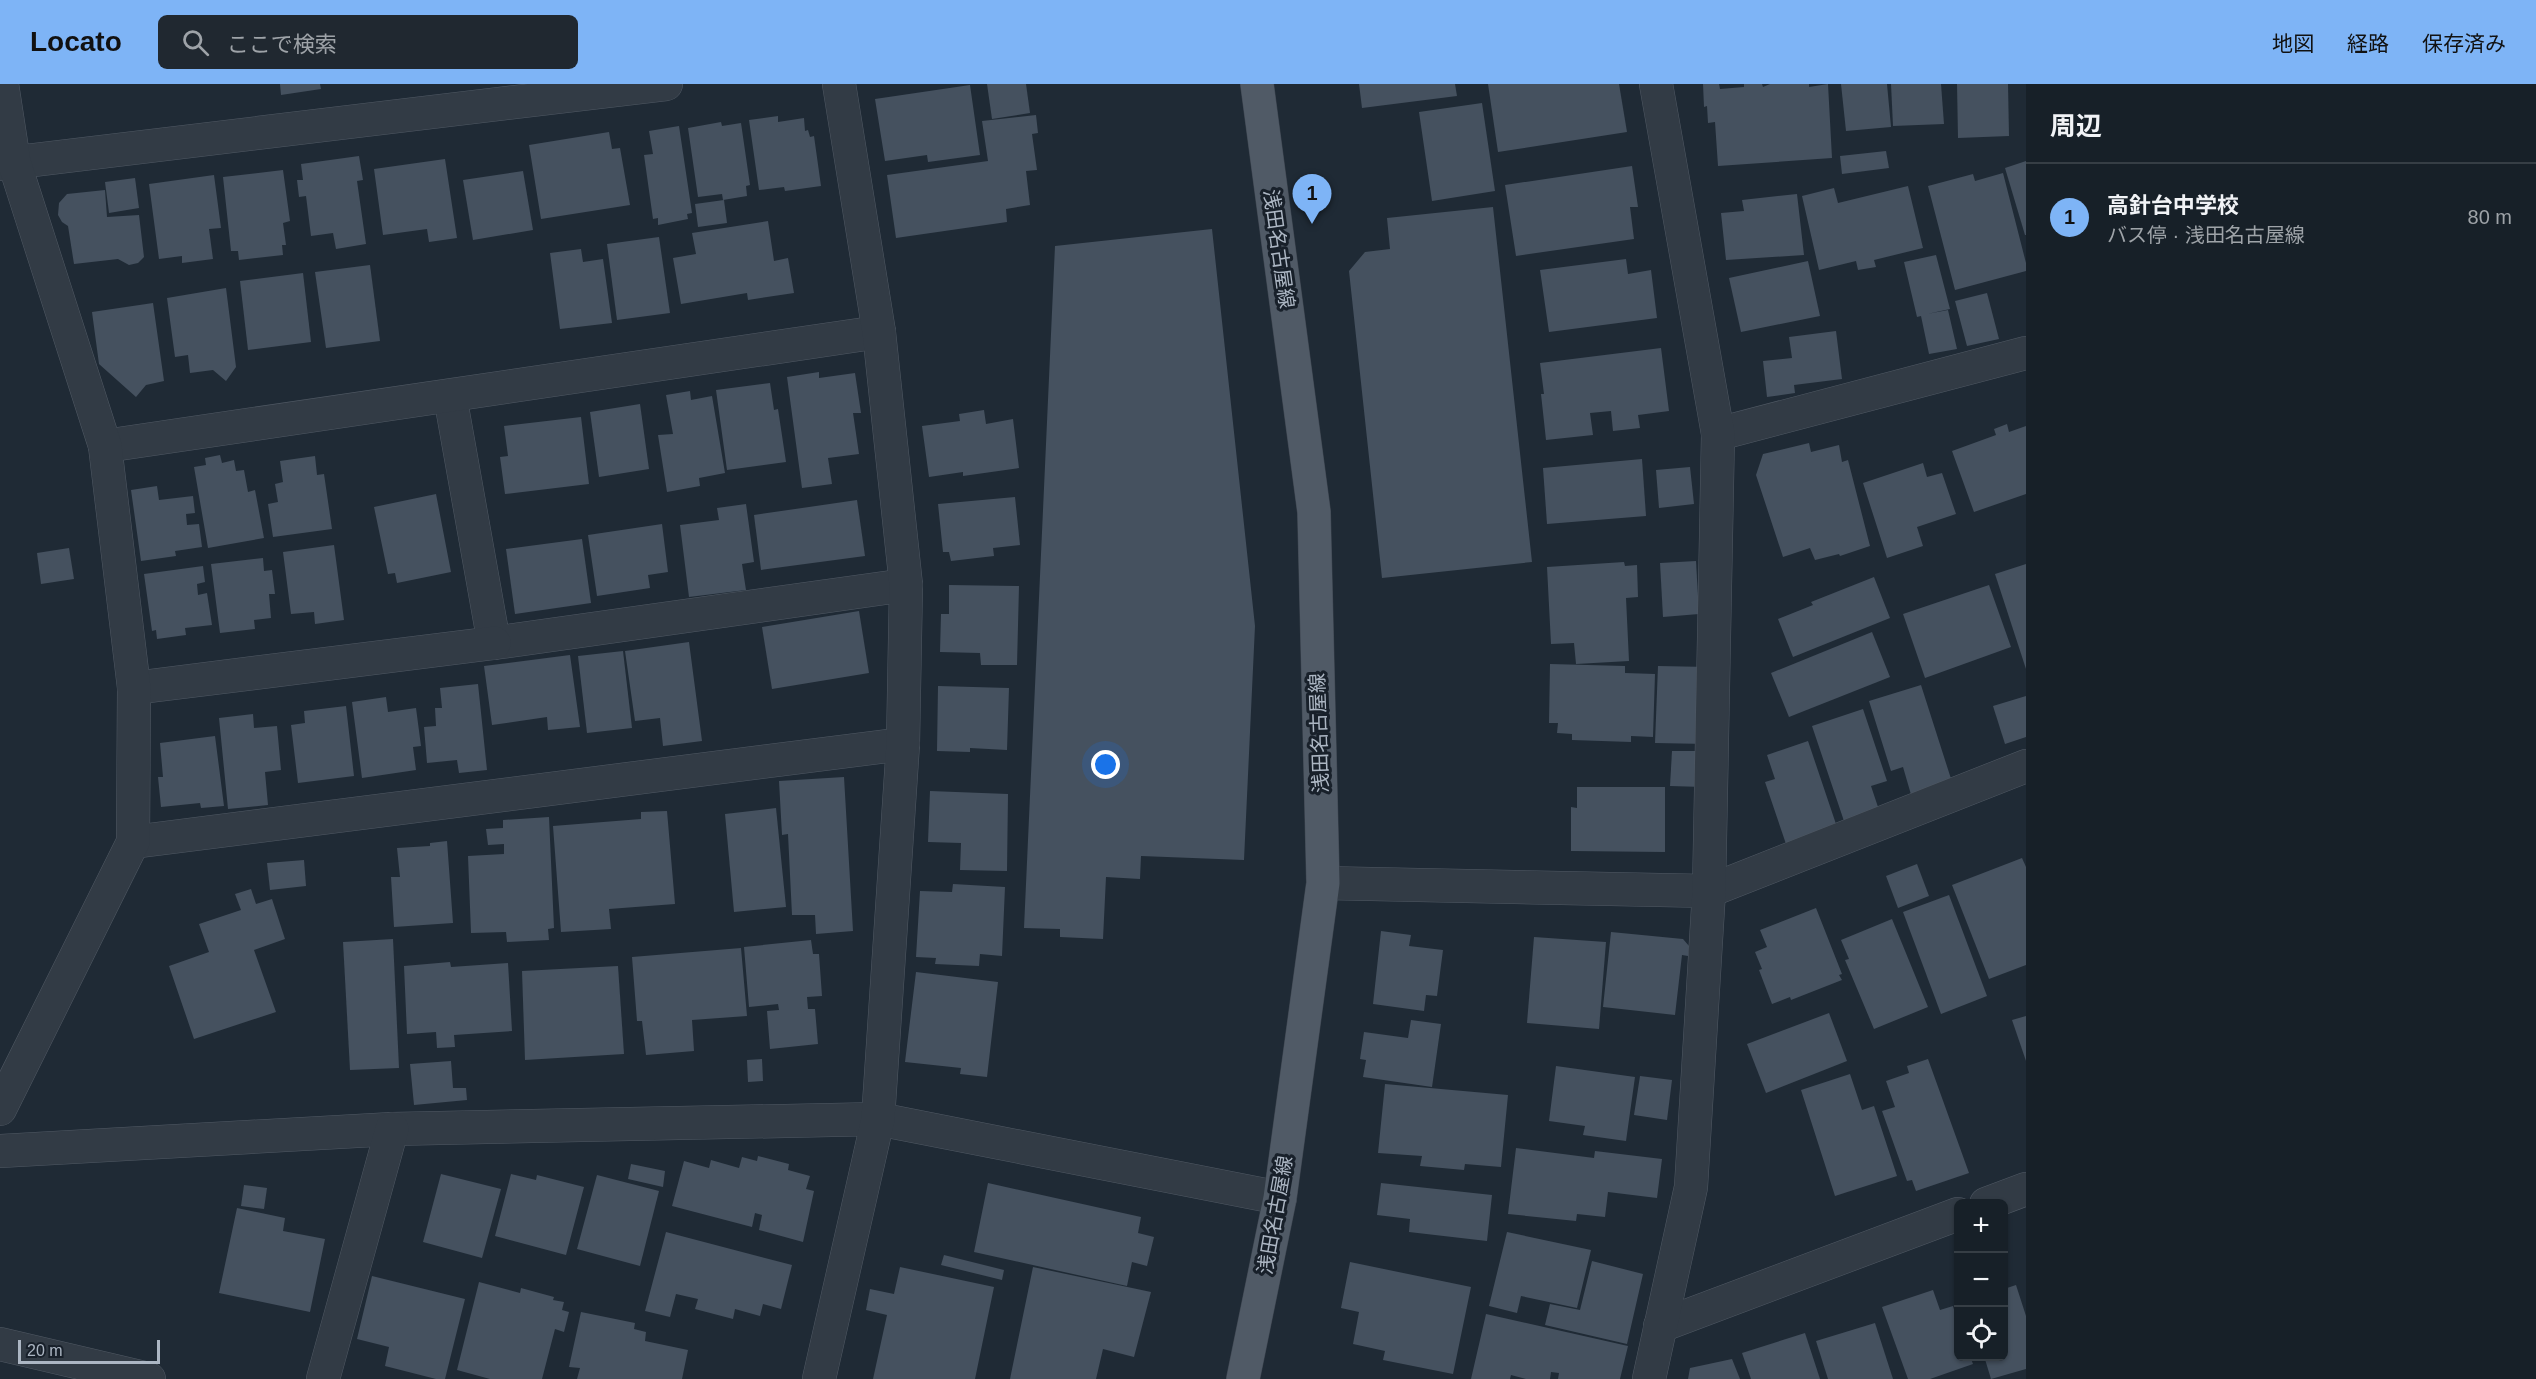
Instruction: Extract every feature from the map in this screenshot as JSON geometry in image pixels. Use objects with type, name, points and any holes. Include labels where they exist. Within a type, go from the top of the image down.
[{"type":"main road","name":"浅田名古屋線","points":[[1243,1379],[1280,1198],[1323,883],[1314,512],[1257,84]]},
{"type":"street","points":[[0,1108],[133,842],[134,688],[105,447],[7,163],[2,84]]},
{"type":"street","points":[[7,163],[666,84]]},
{"type":"street","points":[[819,1379],[878,1119],[903,744],[906,585],[879,332],[839,84]]},
{"type":"street","points":[[1649,1379],[1691,1187],[1709,891],[1718,434],[1656,84]]},
{"type":"street","points":[[105,447],[879,332]]},
{"type":"street","points":[[1718,434],[2026,353]]},
{"type":"street","points":[[450,396],[494,644]]},
{"type":"street","points":[[134,688],[494,644],[906,585]]},
{"type":"street","points":[[133,842],[903,744]]},
{"type":"street","points":[[1323,883],[1709,891],[2026,766]]},
{"type":"street","points":[[0,1151],[392,1129],[878,1119],[1280,1198]]},
{"type":"street","points":[[323,1379],[392,1129]]},
{"type":"street","points":[[1997,1199],[2026,1189]]},
{"type":"street","points":[[1660,1326],[1954,1216]]},
{"type":"street","points":[[0,1344],[149,1379]]},
{"type":"building","points":[[280,84],[320,84],[321,89],[281,95]]},
{"type":"building","points":[[987,84],[1026,84],[1030,113],[992,119]]},
{"type":"building","points":[[1359,84],[1455,84],[1457,96],[1362,108]]},
{"type":"building","points":[[1488,84],[1619,84],[1627,132],[1498,152]]},
{"type":"building","points":[[1703,84],[1719,84],[1720,89],[1744,87],[1744,84],[1762,84],[1763,87],[1770,84],[1809,84],[1809,87],[1828,84],[1832,158],[1718,166],[1715,122],[1708,123],[1707,106],[1704,107]]},
{"type":"building","points":[[1841,84],[1887,84],[1891,127],[1846,131]]},
{"type":"building","points":[[1891,84],[1941,84],[1944,124],[1893,126]]},
{"type":"building","points":[[1957,84],[2008,84],[2009,136],[1958,138]]},
{"type":"building","points":[[970,85],[980,155],[928,162],[927,155],[885,161],[875,99]]},
{"type":"building","points":[[1482,103],[1495,191],[1432,201],[1419,112]]},
{"type":"building","points":[[1036,115],[1038,133],[1032,134],[1037,170],[1026,171],[1030,205],[1006,209],[1007,222],[896,238],[887,175],[988,161],[982,121]]},
{"type":"building","points":[[778,116],[778,122],[804,118],[805,131],[808,130],[810,137],[814,136],[821,186],[785,191],[784,187],[759,190],[749,120]]},
{"type":"building","points":[[721,122],[722,126],[741,123],[750,185],[746,186],[747,196],[723,200],[722,194],[698,197],[688,128]]},
{"type":"building","points":[[679,126],[692,213],[687,214],[688,219],[658,225],[658,218],[653,219],[644,155],[653,154],[649,131]]},
{"type":"building","points":[[609,132],[612,149],[620,148],[630,205],[541,219],[529,145]]},
{"type":"building","points":[[1886,151],[1889,168],[1842,174],[1840,156]]},
{"type":"building","points":[[359,156],[363,180],[357,181],[366,244],[336,249],[333,233],[311,236],[306,196],[299,197],[297,180],[303,180],[301,164]]},
{"type":"building","points":[[445,159],[457,238],[429,242],[427,229],[383,235],[374,169]]},
{"type":"building","points":[[2026,161],[2026,235],[2025,235],[2005,168]]},
{"type":"building","points":[[1632,166],[1638,207],[1630,207],[1634,239],[1516,256],[1505,185]]},
{"type":"building","points":[[283,170],[290,221],[283,223],[286,245],[282,245],[283,255],[239,260],[238,251],[231,251],[223,177]]},
{"type":"building","points":[[523,171],[533,230],[473,240],[463,180]]},
{"type":"building","points":[[2003,173],[2026,263],[2026,271],[1955,290],[1928,186],[1973,174],[1975,181]]},
{"type":"building","points":[[214,175],[221,228],[209,229],[213,259],[182,263],[182,256],[159,259],[149,184]]},
{"type":"building","points":[[135,178],[139,208],[109,213],[105,182]]},
{"type":"building","points":[[1908,186],[1923,248],[1874,260],[1876,267],[1858,270],[1856,261],[1819,270],[1802,196],[1834,188],[1838,203]]},
{"type":"building","points":[[105,190],[107,217],[139,215],[144,257],[138,263],[129,265],[118,259],[74,264],[68,226],[58,215],[59,203],[67,194]]},
{"type":"building","points":[[1797,194],[1804,255],[1726,260],[1721,213],[1744,211],[1742,200]]},
{"type":"building","points":[[724,200],[727,223],[698,227],[695,204]]},
{"type":"building","points":[[1493,207],[1532,562],[1382,578],[1349,271],[1365,252],[1390,249],[1387,218]]},
{"type":"building","points":[[768,221],[774,261],[788,258],[794,293],[748,300],[747,293],[681,304],[673,258],[696,254],[692,233]]},
{"type":"building","points":[[1212,229],[1255,626],[1244,860],[1141,856],[1140,879],[1106,877],[1103,939],[1060,937],[1060,929],[1024,928],[1055,246]]},
{"type":"building","points":[[659,237],[670,313],[617,320],[607,244]]},
{"type":"building","points":[[581,249],[583,262],[603,259],[612,323],[560,329],[550,253]]},
{"type":"building","points":[[1936,255],[1950,309],[1927,314],[1948,310],[1957,349],[1929,354],[1921,316],[1917,317],[1904,262]]},
{"type":"building","points":[[1626,259],[1628,274],[1651,270],[1657,318],[1549,332],[1540,270]]},
{"type":"building","points":[[1808,261],[1820,316],[1741,332],[1729,278]]},
{"type":"building","points":[[370,265],[380,341],[326,348],[315,272]]},
{"type":"building","points":[[303,273],[311,342],[248,350],[240,281]]},
{"type":"building","points":[[226,288],[236,367],[226,381],[213,370],[190,373],[188,355],[175,357],[167,298]]},
{"type":"building","points":[[1987,293],[1999,339],[1967,346],[1955,301]]},
{"type":"building","points":[[153,303],[164,381],[146,385],[136,397],[99,364],[92,312]]},
{"type":"building","points":[[1836,331],[1842,379],[1794,385],[1795,393],[1767,397],[1763,361],[1792,358],[1789,337]]},
{"type":"building","points":[[1661,348],[1669,411],[1638,415],[1640,428],[1613,431],[1611,411],[1590,413],[1593,435],[1546,440],[1540,363]]},
{"type":"building","points":[[819,372],[819,378],[855,373],[861,413],[853,413],[859,454],[828,458],[832,484],[802,488],[787,377]]},
{"type":"building","points":[[770,383],[774,410],[778,409],[786,462],[727,470],[716,390]]},
{"type":"building","points":[[690,391],[691,400],[712,396],[725,473],[699,478],[700,486],[667,492],[658,435],[673,434],[666,395]]},
{"type":"building","points":[[640,404],[649,469],[599,477],[590,412]]},
{"type":"building","points":[[984,410],[986,424],[1013,419],[1019,468],[963,476],[963,472],[929,477],[922,426],[960,421],[959,414]]},
{"type":"building","points":[[581,417],[589,484],[505,494],[500,457],[508,456],[504,426]]},
{"type":"building","points":[[2007,424],[2009,432],[2026,426],[2026,494],[1974,512],[1952,451],[1996,435],[1994,429]]},
{"type":"building","points":[[1809,443],[1811,452],[1839,445],[1842,462],[1848,460],[1870,546],[1840,556],[1839,554],[1815,560],[1810,548],[1783,557],[1756,475],[1763,454]]},
{"type":"building","points":[[220,455],[222,463],[234,460],[236,471],[244,470],[248,492],[255,490],[264,538],[208,548],[194,467],[206,465],[205,458]]},
{"type":"building","points":[[315,456],[317,475],[324,474],[332,529],[273,537],[268,504],[278,502],[275,484],[283,482],[280,461]]},
{"type":"building","points":[[1642,459],[1646,516],[1547,524],[1543,468]]},
{"type":"building","points":[[1923,463],[1927,477],[1942,473],[1956,514],[1917,527],[1923,546],[1887,558],[1863,483]]},
{"type":"building","points":[[1690,467],[1694,504],[1659,508],[1656,470]]},
{"type":"building","points":[[157,486],[159,500],[193,496],[195,513],[186,514],[187,525],[199,524],[202,547],[175,551],[176,556],[141,561],[131,490]]},
{"type":"building","points":[[436,494],[451,572],[397,583],[395,573],[388,574],[374,507]]},
{"type":"building","points":[[1015,497],[1020,545],[993,548],[994,556],[951,561],[949,552],[943,552],[938,504]]},
{"type":"building","points":[[857,500],[865,556],[761,570],[754,515]]},
{"type":"building","points":[[746,504],[754,562],[742,564],[746,590],[689,597],[680,525],[719,520],[717,508]]},
{"type":"building","points":[[662,524],[668,572],[648,575],[650,588],[597,596],[588,535]]},
{"type":"building","points":[[582,539],[591,603],[515,614],[506,549]]},
{"type":"building","points":[[334,545],[344,620],[315,624],[314,612],[291,614],[283,552]]},
{"type":"building","points":[[69,548],[74,579],[41,584],[37,553]]},
{"type":"building","points":[[263,558],[264,571],[272,570],[275,594],[269,594],[271,618],[254,620],[255,629],[220,633],[211,564]]},
{"type":"building","points":[[1696,561],[1699,614],[1663,617],[1660,563]]},
{"type":"building","points":[[1624,562],[1625,566],[1637,565],[1638,597],[1626,598],[1629,661],[1576,664],[1574,643],[1551,644],[1547,567]]},
{"type":"building","points":[[2026,564],[2026,669],[1995,574]]},
{"type":"building","points":[[203,566],[205,582],[197,584],[198,595],[207,593],[212,625],[185,628],[186,635],[157,639],[156,630],[152,631],[144,574]]},
{"type":"building","points":[[1874,577],[1890,618],[1793,657],[1778,619],[1813,605],[1811,602]]},
{"type":"building","points":[[949,585],[1019,586],[1017,665],[981,665],[980,653],[940,652],[941,614],[949,614]]},
{"type":"building","points":[[1989,585],[2011,647],[1925,678],[1903,614]]},
{"type":"building","points":[[859,611],[869,673],[772,689],[762,627]]},
{"type":"building","points":[[1872,632],[1890,677],[1789,717],[1771,673]]},
{"type":"building","points":[[689,642],[702,741],[663,746],[660,718],[635,721],[625,651]]},
{"type":"building","points":[[623,651],[632,728],[587,733],[578,656]]},
{"type":"building","points":[[570,655],[580,727],[548,730],[547,717],[492,725],[484,666]]},
{"type":"building","points":[[1550,664],[1625,666],[1625,673],[1655,674],[1653,737],[1631,736],[1631,742],[1572,740],[1572,734],[1557,733],[1558,723],[1549,723]]},
{"type":"building","points":[[1658,666],[1709,667],[1707,744],[1655,743]]},
{"type":"building","points":[[478,684],[487,770],[459,773],[457,760],[427,763],[424,727],[436,726],[435,708],[442,708],[440,688]]},
{"type":"building","points":[[1921,685],[1953,785],[1912,798],[1903,767],[1891,771],[1869,701]]},
{"type":"building","points":[[938,686],[1009,688],[1007,750],[970,748],[970,752],[937,751]]},
{"type":"building","points":[[2026,696],[2026,737],[2005,744],[1993,706]]},
{"type":"building","points":[[386,697],[388,712],[416,708],[421,746],[413,747],[416,770],[362,778],[352,702]]},
{"type":"building","points":[[346,706],[354,776],[298,783],[291,725],[305,723],[304,711]]},
{"type":"building","points":[[1863,709],[1887,781],[1871,786],[1881,816],[1846,827],[1812,726]]},
{"type":"building","points":[[253,714],[254,728],[277,726],[281,770],[265,772],[268,805],[228,809],[219,718]]},
{"type":"building","points":[[215,736],[224,806],[201,808],[200,803],[161,807],[158,777],[163,777],[160,743]]},
{"type":"building","points":[[1808,741],[1837,827],[1786,844],[1765,782],[1775,779],[1767,755]]},
{"type":"building","points":[[1672,751],[1704,751],[1703,787],[1670,786]]},
{"type":"building","points":[[844,777],[853,931],[816,934],[815,915],[792,915],[788,834],[782,835],[779,781]]},
{"type":"building","points":[[1577,787],[1665,787],[1665,852],[1571,851],[1571,807],[1577,808]]},
{"type":"building","points":[[930,791],[1008,794],[1007,871],[960,870],[961,843],[928,842]]},
{"type":"building","points":[[776,808],[786,907],[734,912],[725,814]]},
{"type":"building","points":[[667,811],[675,904],[609,909],[611,929],[561,932],[553,826],[641,819],[641,812]]},
{"type":"building","points":[[549,817],[554,928],[548,929],[549,940],[507,942],[506,932],[471,933],[468,856],[504,854],[504,844],[488,845],[486,829],[503,828],[503,820]]},
{"type":"building","points":[[447,841],[453,923],[394,927],[391,877],[400,877],[397,848],[430,846],[430,843]]},
{"type":"building","points":[[2022,858],[2026,867],[2026,965],[1989,979],[1952,885]]},
{"type":"building","points":[[304,860],[306,886],[270,890],[267,863]]},
{"type":"building","points":[[1917,864],[1929,896],[1898,908],[1886,876]]},
{"type":"building","points":[[953,884],[1005,887],[1002,956],[980,954],[979,966],[935,964],[936,958],[916,957],[920,891],[952,892]]},
{"type":"building","points":[[251,889],[256,904],[272,899],[285,939],[254,950],[276,1012],[194,1039],[169,966],[209,952],[199,924],[241,910],[235,894]]},
{"type":"building","points":[[1949,895],[1987,996],[1941,1014],[1903,912]]},
{"type":"building","points":[[1816,908],[1842,974],[1839,975],[1842,980],[1791,1000],[1790,997],[1772,1004],[1755,952],[1767,947],[1760,930]]},
{"type":"building","points":[[1892,919],[1928,1007],[1874,1029],[1845,960],[1849,959],[1841,940]]},
{"type":"building","points":[[1381,931],[1411,935],[1409,946],[1443,950],[1437,996],[1426,995],[1424,1011],[1373,1004]]},
{"type":"building","points":[[1611,932],[1683,939],[1689,946],[1688,956],[1682,955],[1675,1015],[1603,1007]]},
{"type":"building","points":[[1534,937],[1606,942],[1599,1029],[1527,1023]]},
{"type":"building","points":[[393,939],[399,1068],[350,1070],[343,942]]},
{"type":"building","points":[[811,940],[813,954],[819,954],[822,996],[807,997],[808,1009],[815,1009],[818,1044],[770,1049],[767,1011],[779,1010],[778,1004],[749,1007],[744,947]]},
{"type":"building","points":[[741,948],[747,1016],[692,1020],[694,1051],[646,1055],[642,1021],[637,1021],[632,957]]},
{"type":"building","points":[[450,962],[451,967],[508,963],[512,1031],[454,1035],[455,1047],[437,1048],[436,1032],[407,1034],[404,966]]},
{"type":"building","points":[[618,966],[624,1054],[525,1060],[522,971]]},
{"type":"building","points":[[916,972],[998,982],[987,1077],[960,1074],[961,1068],[905,1062]]},
{"type":"building","points":[[1829,1013],[1847,1061],[1766,1093],[1747,1044]]},
{"type":"building","points":[[2026,1016],[2026,1061],[2012,1020]]},
{"type":"building","points":[[1411,1020],[1441,1024],[1432,1087],[1363,1077],[1366,1060],[1360,1059],[1364,1032],[1408,1038]]},
{"type":"building","points":[[762,1059],[763,1081],[748,1082],[747,1060]]},
{"type":"building","points":[[1928,1059],[1969,1173],[1916,1191],[1912,1180],[1907,1181],[1882,1111],[1895,1107],[1886,1081],[1909,1073],[1907,1066]]},
{"type":"building","points":[[451,1061],[453,1088],[466,1088],[467,1100],[414,1105],[410,1064]]},
{"type":"building","points":[[1556,1066],[1635,1077],[1626,1141],[1583,1135],[1585,1126],[1549,1121]]},
{"type":"building","points":[[1850,1074],[1862,1110],[1874,1106],[1897,1176],[1835,1196],[1801,1090]]},
{"type":"building","points":[[1640,1076],[1672,1080],[1667,1120],[1634,1115]]},
{"type":"building","points":[[1385,1084],[1508,1095],[1501,1167],[1465,1164],[1464,1170],[1420,1166],[1422,1156],[1378,1153]]},
{"type":"building","points":[[1516,1148],[1594,1158],[1595,1151],[1662,1159],[1657,1198],[1608,1192],[1605,1217],[1577,1214],[1576,1221],[1508,1214]]},
{"type":"building","points":[[758,1156],[789,1164],[788,1170],[810,1176],[806,1189],[814,1191],[803,1242],[759,1230],[762,1215],[755,1213],[752,1227],[672,1206],[684,1161],[709,1168],[711,1160],[739,1168],[742,1157],[757,1161]]},
{"type":"building","points":[[631,1164],[665,1171],[663,1187],[628,1179]]},
{"type":"building","points":[[441,1174],[501,1189],[482,1258],[423,1242]]},
{"type":"building","points":[[511,1174],[536,1180],[537,1175],[584,1187],[566,1255],[495,1236]]},
{"type":"building","points":[[597,1175],[659,1191],[640,1266],[577,1249]]},
{"type":"building","points":[[988,1183],[1141,1217],[1138,1233],[1154,1237],[1147,1266],[1132,1262],[1127,1286],[974,1252]]},
{"type":"building","points":[[1381,1183],[1492,1195],[1487,1241],[1409,1232],[1410,1219],[1377,1215]]},
{"type":"building","points":[[244,1185],[267,1188],[264,1209],[241,1206]]},
{"type":"building","points":[[237,1208],[285,1218],[283,1231],[325,1239],[310,1312],[219,1293]]},
{"type":"building","points":[[666,1232],[792,1265],[781,1309],[763,1304],[760,1316],[735,1309],[733,1319],[695,1309],[698,1299],[676,1294],[670,1317],[645,1311]]},
{"type":"building","points":[[1507,1232],[1591,1250],[1577,1308],[1521,1296],[1517,1313],[1489,1306]]},
{"type":"building","points":[[944,1255],[1004,1270],[1002,1280],[941,1265]]},
{"type":"building","points":[[1592,1261],[1643,1274],[1627,1344],[1545,1325],[1550,1304],[1580,1310]]},
{"type":"building","points":[[1350,1262],[1471,1287],[1453,1374],[1383,1360],[1385,1351],[1353,1344],[1359,1312],[1341,1308]]},
{"type":"building","points":[[900,1267],[994,1287],[975,1379],[873,1379],[887,1315],[866,1310],[870,1289],[894,1294]]},
{"type":"building","points":[[1033,1267],[1151,1292],[1134,1357],[1103,1349],[1096,1379],[1010,1379]]},
{"type":"building","points":[[372,1276],[465,1299],[445,1379],[436,1379],[385,1366],[389,1347],[357,1339]]},
{"type":"building","points":[[479,1282],[520,1293],[521,1288],[564,1302],[562,1310],[569,1312],[564,1332],[555,1329],[542,1379],[490,1379],[457,1370]]},
{"type":"building","points":[[2016,1285],[2026,1316],[2026,1369],[1991,1379],[1986,1361],[2008,1361],[2008,1288]]},
{"type":"building","points":[[1933,1290],[1940,1310],[1953,1306],[1954,1361],[1972,1361],[1973,1364],[1930,1379],[1908,1379],[1882,1307]]},
{"type":"building","points":[[581,1312],[635,1323],[634,1329],[646,1332],[645,1341],[688,1350],[682,1379],[577,1379],[580,1368],[569,1367]]},
{"type":"building","points":[[1486,1314],[1628,1346],[1620,1379],[1558,1379],[1559,1373],[1551,1372],[1550,1379],[1526,1379],[1511,1375],[1510,1379],[1471,1379]]},
{"type":"building","points":[[1875,1323],[1893,1379],[1828,1379],[1816,1341]]},
{"type":"building","points":[[1805,1333],[1820,1379],[1751,1379],[1742,1353]]},
{"type":"building","points":[[1732,1359],[1740,1379],[1688,1379],[1690,1368]]},
{"type":"place","name":"高針台中学校","points":[[1312,224]]}]
